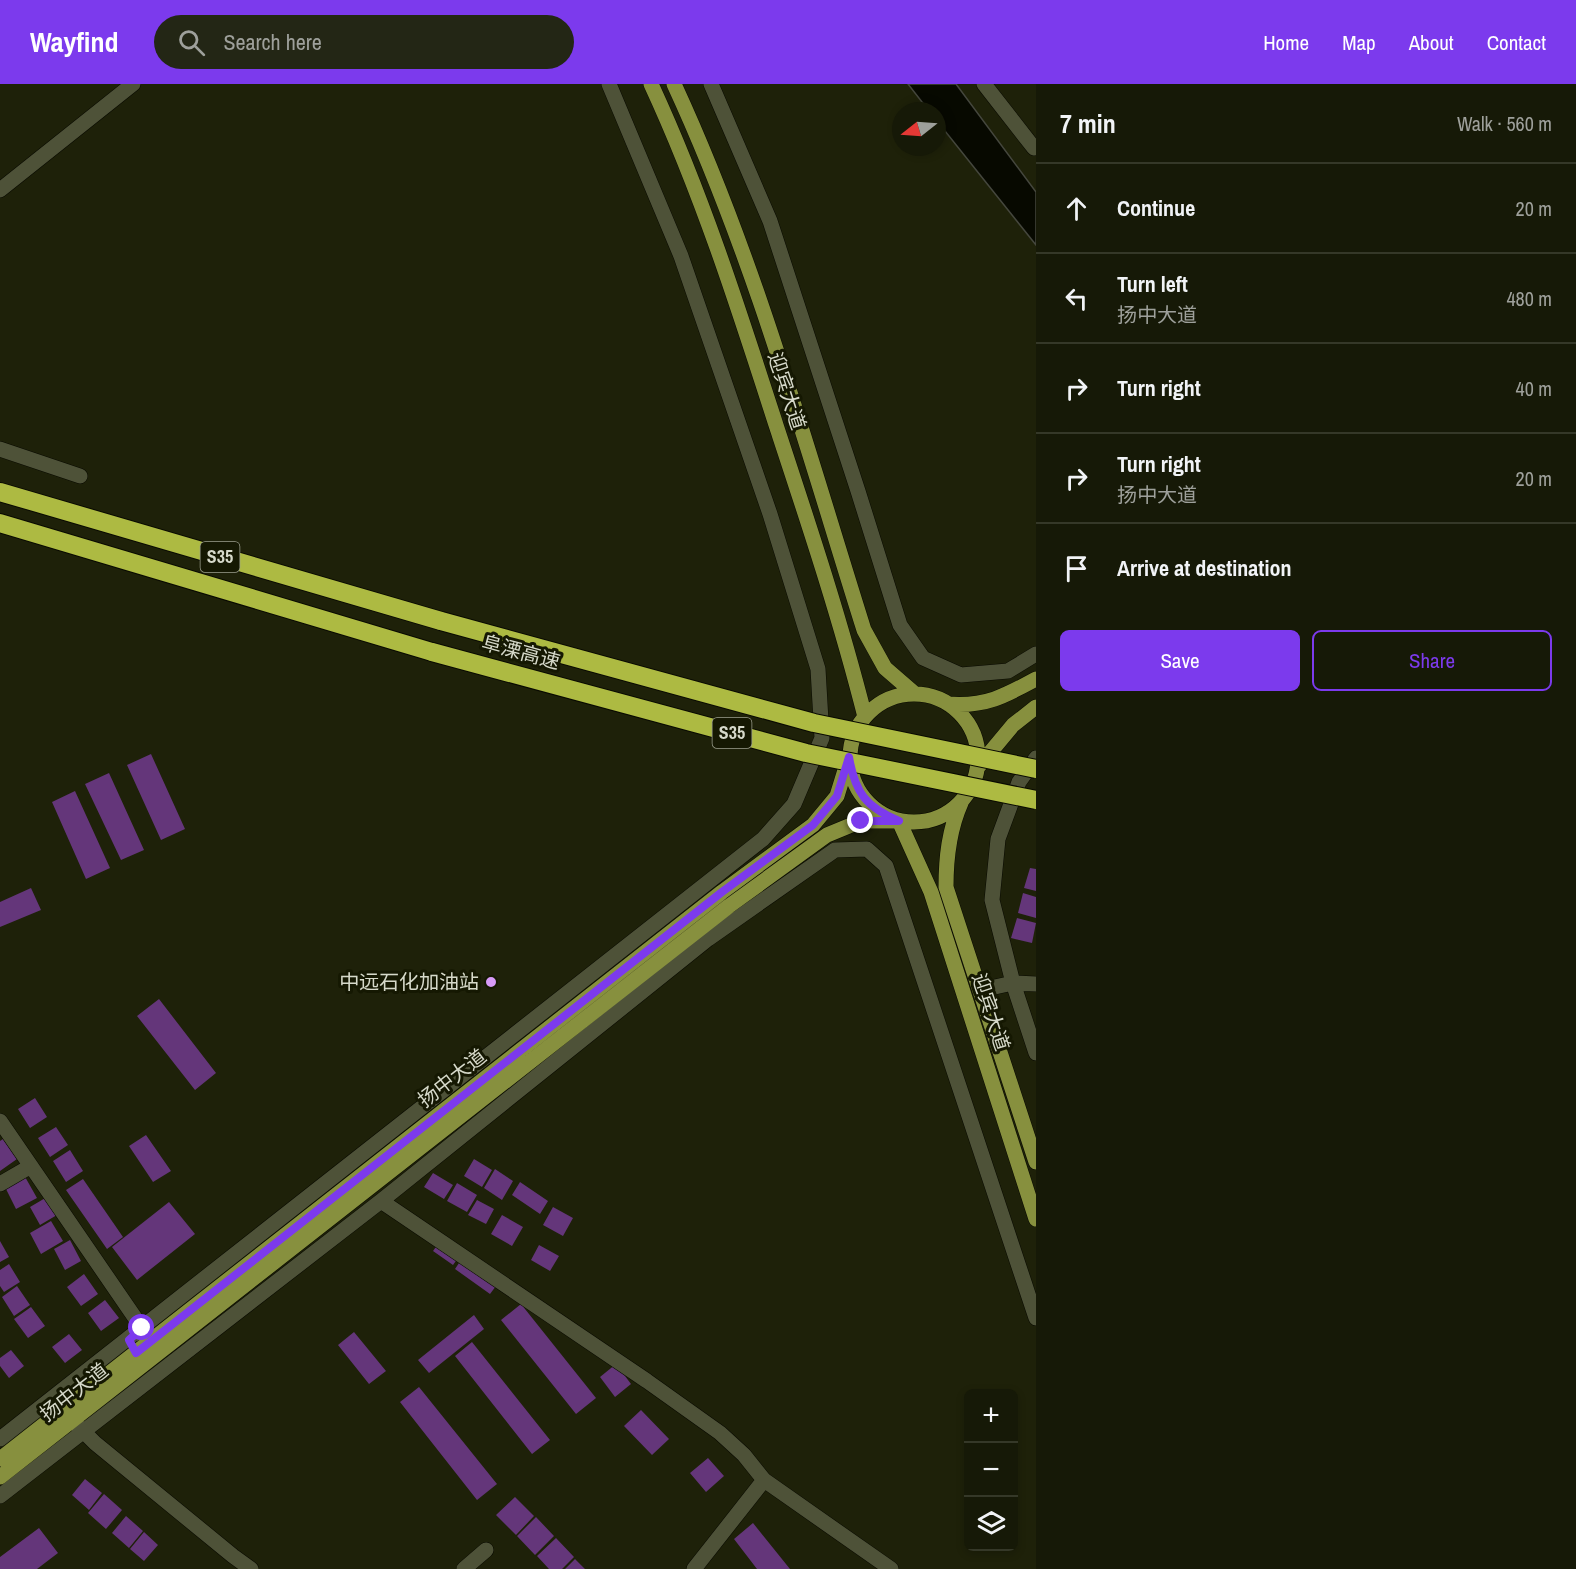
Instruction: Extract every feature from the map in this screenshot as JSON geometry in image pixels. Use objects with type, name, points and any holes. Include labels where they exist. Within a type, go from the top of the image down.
[{"type":"highway","name":"阜溧高速","points":[[0,492],[441,621],[814,723],[1036,769]]},
{"type":"highway","name":"阜溧高速","points":[[0,523],[432,652],[806,753],[1036,800]]},
{"type":"main road","name":"迎宾大道","points":[[651,84],[670,126],[734,293],[844,634],[865,717]]},
{"type":"main road","name":"迎宾大道","points":[[674,84],[689,116],[756,286],[864,630],[885,668],[915,694]]},
{"type":"main road","points":[[1036,680],[999,699],[969,706],[948,704],[932,697],[915,694],[898,696],[882,702],[865,717],[854,735],[849,757],[853,778],[863,798],[879,813],[899,821],[916,823],[933,820],[948,813],[961,801],[971,787],[977,770],[1013,725],[1036,707]]},
{"type":"main road","points":[[948,704],[962,717],[972,733],[977,751],[977,770]]},
{"type":"main road","name":"扬中大道","points":[[0,1459],[72,1420],[136,1353],[722,892],[813,825],[837,796],[849,757]]},
{"type":"main road","name":"迎宾大道","points":[[961,801],[953,819],[946,857],[946,887],[1036,1162]]},
{"type":"main road","name":"扬中大道","points":[[0,1477],[738,900],[827,836],[861,821],[899,821]]},
{"type":"main road","name":"迎宾大道","points":[[899,821],[931,892],[1036,1219]]},
{"type":"street","points":[[0,190],[134,84]]},
{"type":"street","points":[[0,1439],[764,839],[794,804],[822,738],[818,669],[770,514],[681,256],[609,84]]},
{"type":"street","points":[[711,84],[770,221],[900,625],[923,658],[961,675],[1008,671],[1036,654]]},
{"type":"street","points":[[984,84],[1035,147]]},
{"type":"street","points":[[0,449],[80,476]]},
{"type":"street","points":[[1036,758],[1019,782],[998,839],[992,900],[1013,983],[1036,1053]]},
{"type":"street","points":[[0,1496],[72,1420],[381,1201],[708,939],[835,850],[867,849],[886,866],[1036,1318]]},
{"type":"street","points":[[981,990],[1013,983],[1036,984]]},
{"type":"street","points":[[0,1121],[142,1328]]},
{"type":"street","points":[[0,1184],[31,1166]]},
{"type":"street","points":[[381,1201],[720,1433],[744,1455],[764,1480],[891,1569]]},
{"type":"street","points":[[136,1353],[129,1340],[142,1328]]},
{"type":"street","points":[[72,1420],[224,1549],[252,1569]]},
{"type":"street","points":[[694,1569],[764,1480]]},
{"type":"street","points":[[464,1569],[486,1550]]},
{"type":"shaded area","points":[[908,84],[956,84],[1036,192],[1036,245],[946,132],[946,102],[922,102]]},
{"type":"building","points":[[151,754],[185,829],[161,840],[127,765]]},
{"type":"building","points":[[109,773],[144,850],[121,860],[85,784]]},
{"type":"building","points":[[75,791],[110,868],[86,879],[52,802]]},
{"type":"building","points":[[1030,868],[1036,869],[1036,891],[1024,888]]},
{"type":"building","points":[[31,888],[41,910],[0,927],[0,902]]},
{"type":"building","points":[[1023,893],[1036,897],[1036,918],[1018,913]]},
{"type":"building","points":[[1017,918],[1036,923],[1032,943],[1011,938]]},
{"type":"building","points":[[159,999],[216,1073],[195,1090],[137,1016]]},
{"type":"building","points":[[35,1098],[47,1117],[30,1128],[18,1109]]},
{"type":"building","points":[[56,1127],[68,1145],[50,1157],[38,1138]]},
{"type":"building","points":[[146,1135],[171,1171],[153,1182],[129,1146]]},
{"type":"building","points":[[3,1139],[17,1159],[0,1171],[0,1141]]},
{"type":"building","points":[[70,1150],[83,1171],[66,1182],[53,1161]]},
{"type":"building","points":[[474,1159],[492,1170],[482,1187],[464,1176]]},
{"type":"building","points":[[495,1169],[513,1181],[502,1200],[484,1188]]},
{"type":"building","points":[[433,1173],[453,1185],[444,1199],[424,1187]]},
{"type":"building","points":[[24,1175],[37,1198],[16,1209],[4,1185]]},
{"type":"building","points":[[83,1179],[123,1237],[107,1249],[66,1190]]},
{"type":"building","points":[[520,1182],[548,1201],[540,1214],[512,1195]]},
{"type":"building","points":[[457,1183],[477,1195],[467,1212],[447,1201]]},
{"type":"building","points":[[47,1197],[57,1215],[40,1225],[30,1207]]},
{"type":"building","points":[[477,1200],[494,1209],[486,1224],[468,1215]]},
{"type":"building","points":[[169,1202],[195,1234],[137,1280],[112,1247]]},
{"type":"building","points":[[553,1207],[573,1218],[563,1236],[543,1225]]},
{"type":"building","points":[[502,1215],[523,1227],[512,1246],[491,1234]]},
{"type":"building","points":[[51,1221],[63,1241],[41,1254],[30,1233]]},
{"type":"building","points":[[70,1240],[81,1261],[65,1270],[54,1249]]},
{"type":"building","points":[[0,1241],[9,1257],[0,1262]]},
{"type":"building","points":[[438,1244],[458,1258],[453,1265],[433,1251]]},
{"type":"building","points":[[539,1245],[559,1256],[550,1271],[531,1260]]},
{"type":"building","points":[[461,1260],[496,1286],[490,1294],[455,1269]]},
{"type":"building","points":[[9,1264],[20,1282],[4,1292],[0,1286],[0,1270]]},
{"type":"building","points":[[84,1274],[98,1294],[81,1306],[67,1287]]},
{"type":"building","points":[[17,1286],[30,1305],[14,1316],[2,1297]]},
{"type":"building","points":[[105,1300],[119,1318],[101,1331],[88,1313]]},
{"type":"building","points":[[521,1304],[596,1398],[576,1414],[501,1320]]},
{"type":"building","points":[[31,1307],[45,1326],[28,1338],[14,1319]]},
{"type":"building","points":[[474,1315],[484,1329],[429,1373],[418,1360]]},
{"type":"building","points":[[354,1332],[386,1371],[369,1384],[338,1345]]},
{"type":"building","points":[[69,1334],[82,1350],[65,1363],[52,1347]]},
{"type":"building","points":[[472,1342],[550,1440],[532,1454],[455,1356]]},
{"type":"building","points":[[11,1350],[24,1366],[9,1378],[0,1366],[0,1358]]},
{"type":"building","points":[[616,1364],[631,1384],[615,1397],[600,1377]]},
{"type":"building","points":[[419,1387],[497,1484],[477,1500],[400,1402]]},
{"type":"building","points":[[641,1410],[669,1439],[652,1455],[624,1426]]},
{"type":"building","points":[[708,1458],[724,1476],[706,1492],[690,1473]]},
{"type":"building","points":[[85,1479],[102,1493],[89,1510],[72,1495]]},
{"type":"building","points":[[104,1494],[122,1510],[106,1529],[88,1513]]},
{"type":"building","points":[[515,1497],[534,1516],[516,1535],[496,1515]]},
{"type":"building","points":[[126,1516],[143,1531],[129,1548],[112,1533]]},
{"type":"building","points":[[536,1517],[554,1536],[535,1555],[517,1536]]},
{"type":"building","points":[[753,1523],[790,1569],[757,1569],[734,1539]]},
{"type":"building","points":[[39,1528],[58,1553],[37,1569],[0,1569],[0,1557]]},
{"type":"building","points":[[144,1532],[158,1545],[144,1561],[130,1549]]},
{"type":"building","points":[[556,1538],[574,1557],[562,1569],[549,1569],[537,1556]]},
{"type":"building","points":[[575,1559],[585,1569],[565,1569]]},
{"type":"place","name":"中远石化加油站","points":[[491,982]]},
{"type":"route","points":[[142,1328],[129,1340],[136,1353],[722,892],[813,825],[837,796],[849,757],[853,778],[863,798],[879,813],[899,821],[861,821]]}]
